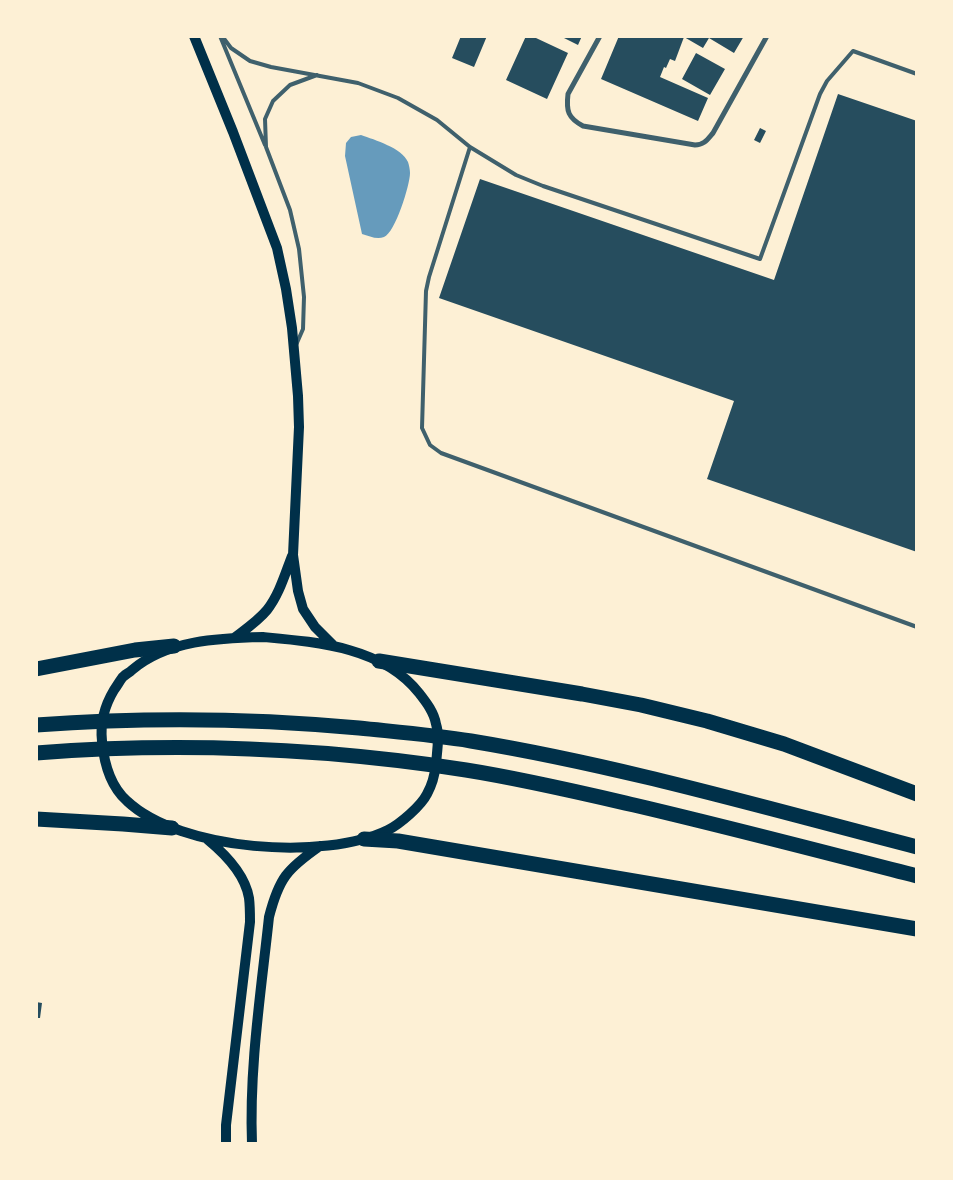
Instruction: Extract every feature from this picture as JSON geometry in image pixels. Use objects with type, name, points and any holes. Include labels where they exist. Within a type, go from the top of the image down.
[{"type":"highway","points":[[36,669],[135,650],[174,646]]},
{"type":"highway","points":[[379,661],[582,694],[641,705],[707,721],[784,744],[917,794]]},
{"type":"highway","points":[[36,725],[128,719],[257,721],[413,733],[470,741],[626,772],[711,792],[917,847]]},
{"type":"highway","points":[[36,753],[128,748],[245,748],[412,762],[468,770],[585,794],[726,826],[917,876]]},
{"type":"highway","points":[[36,819],[172,828]]},
{"type":"highway","points":[[364,839],[398,841],[917,929]]},
{"type":"main road","points":[[194,36],[277,248],[286,288],[298,396],[299,427],[293,555],[298,591],[303,610],[315,628],[334,646]]},
{"type":"main road","points":[[234,638],[254,623],[268,609],[279,590],[293,555]]},
{"type":"main road","points":[[264,637],[301,640],[334,646],[357,652],[379,661],[398,673],[415,688],[428,705],[437,724],[438,747],[435,771],[427,794],[411,813],[389,829],[364,839],[341,844],[288,848],[240,845],[208,839],[172,828],[145,815],[126,800],[112,780],[104,758],[101,735],[103,718],[108,700],[122,679],[142,662],[174,646],[234,638],[264,637]]},
{"type":"main road","points":[[208,839],[226,855],[240,875],[249,904],[250,922],[227,1116],[226,1144]]},
{"type":"main road","points":[[252,1144],[252,1088],[256,1042],[270,917],[274,897],[280,883],[289,870],[299,860],[320,846]]},
{"type":"street","points":[[600,36],[568,94],[569,114],[575,121],[583,126],[695,146],[701,145],[713,133],[767,36]]},
{"type":"lane","points":[[221,36],[290,210],[300,250],[304,297],[303,329],[294,349]]},
{"type":"lane","points":[[221,36],[231,48],[250,61],[271,67],[358,83],[398,98],[437,120],[470,147],[516,175],[543,186],[760,259],[820,94],[827,82],[852,51],[917,74]]},
{"type":"lane","points":[[266,147],[265,119],[273,101],[290,84],[317,75]]},
{"type":"lane","points":[[470,147],[426,291],[422,428],[430,445],[441,453],[917,627]]},
{"type":"water","points":[[361,135],[388,145],[405,157],[408,162],[410,173],[405,197],[393,227],[388,234],[381,238],[362,234],[345,156],[346,143],[351,137]]},
{"type":"building","points":[[461,36],[487,36],[474,67],[452,58]]},
{"type":"building","points":[[526,36],[537,36],[536,38],[568,53],[547,99],[506,80]]},
{"type":"building","points":[[560,36],[582,36],[578,45]]},
{"type":"building","points":[[619,36],[744,36],[734,53],[709,38],[703,48],[684,37],[675,61],[670,59],[666,68],[664,67],[660,77],[708,98],[698,121],[601,79]]},
{"type":"building","points":[[696,53],[725,69],[710,95],[682,79]]},
{"type":"building","points":[[838,94],[917,121],[917,552],[707,479],[734,401],[439,298],[480,179],[774,280]]},
{"type":"building","points":[[760,128],[766,131],[760,143],[754,140]]},
{"type":"building","points":[[36,1002],[42,1003],[40,1018],[36,1018]]}]
